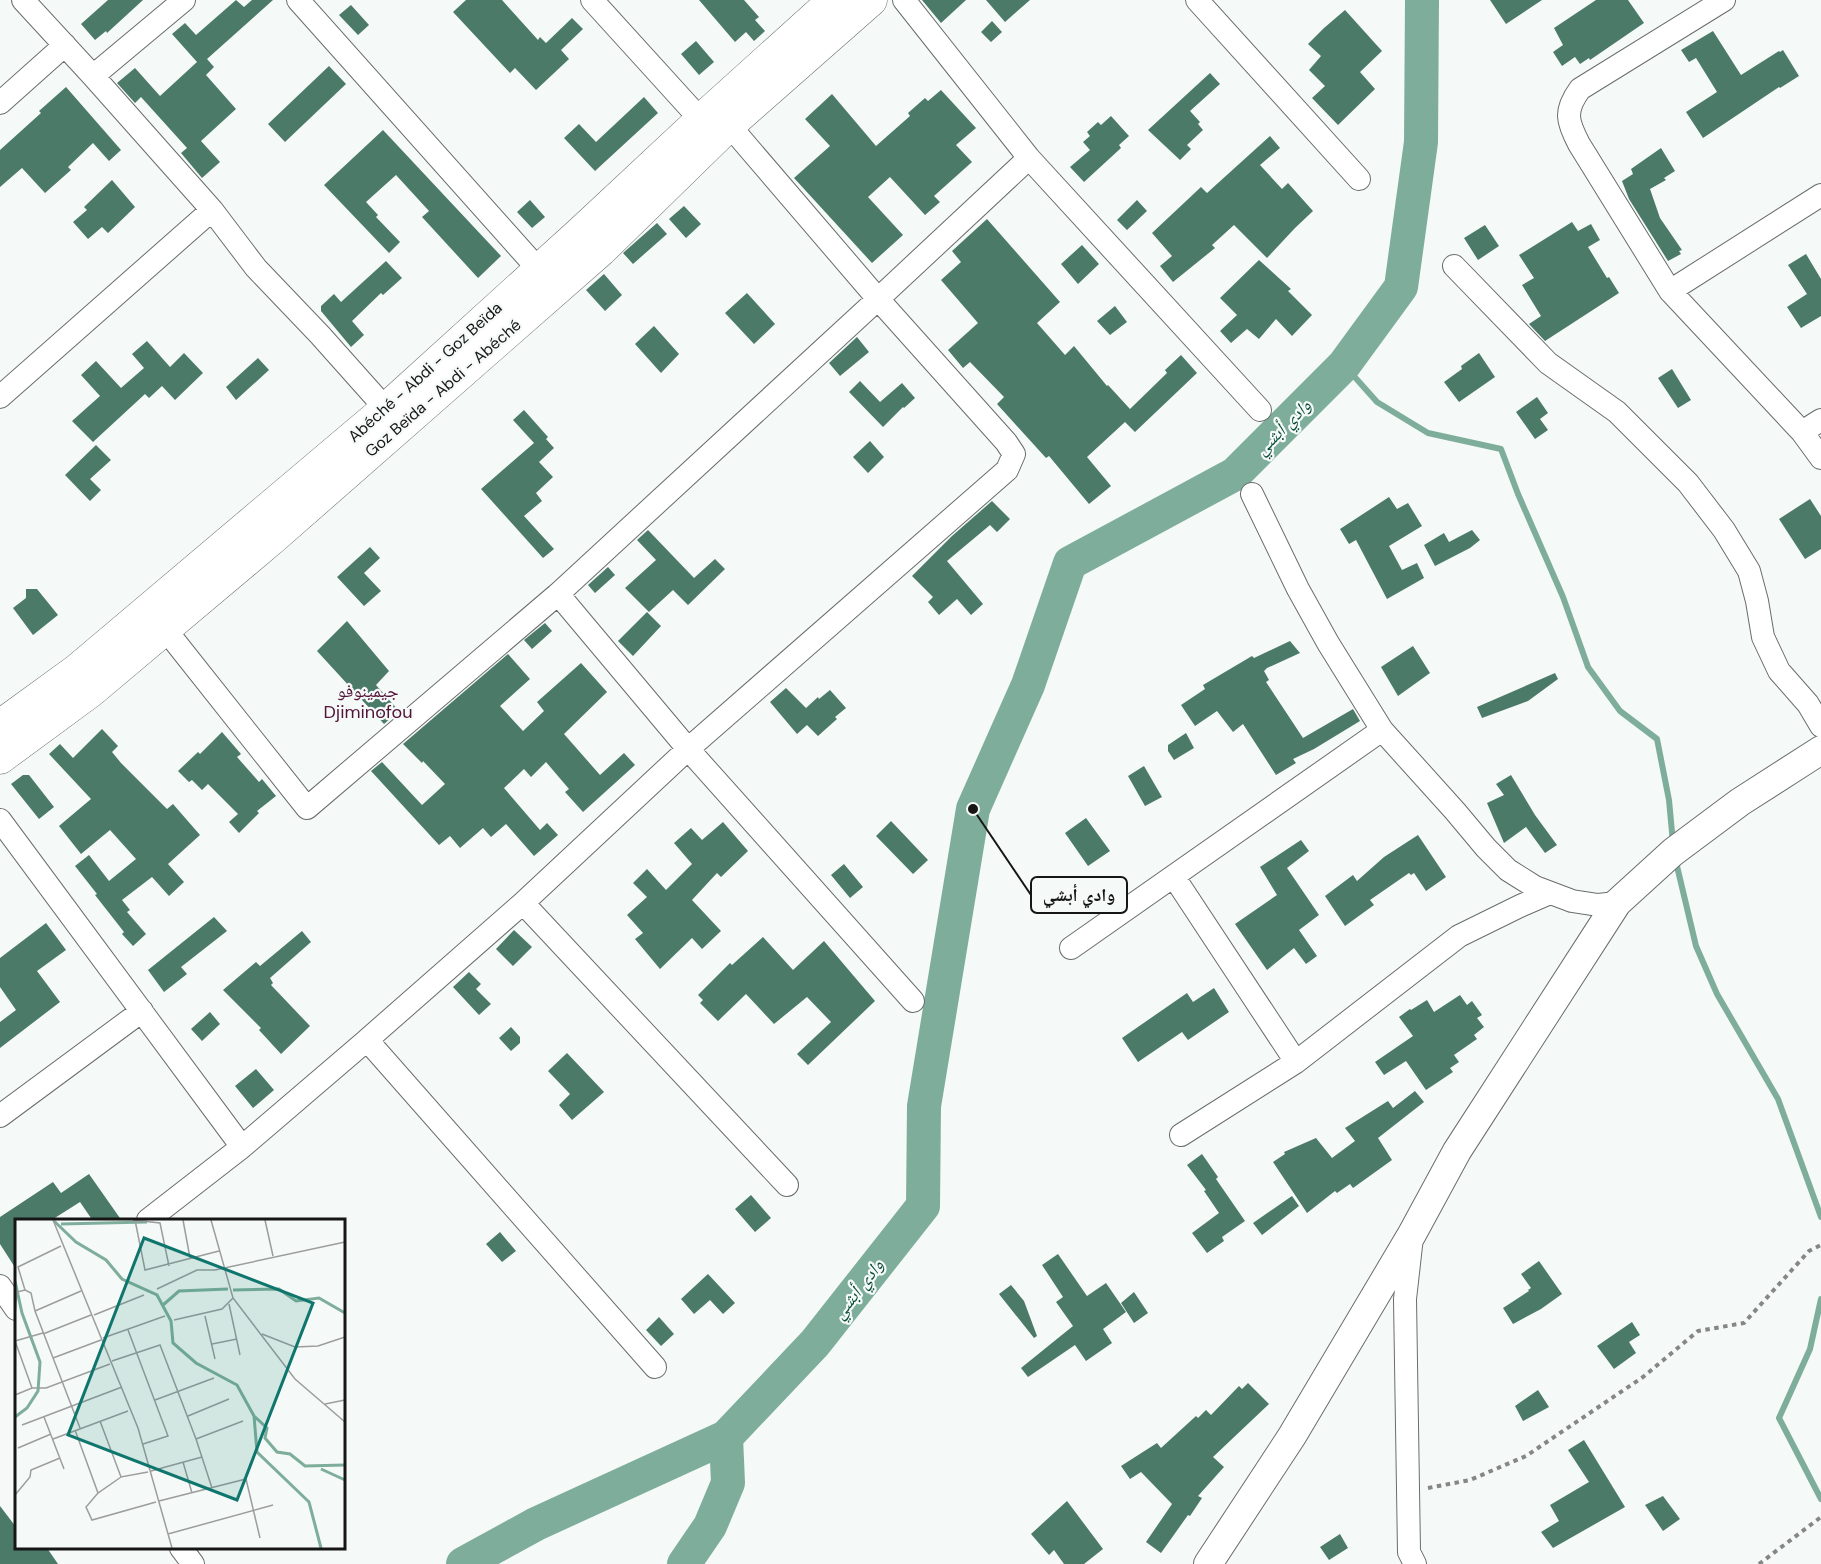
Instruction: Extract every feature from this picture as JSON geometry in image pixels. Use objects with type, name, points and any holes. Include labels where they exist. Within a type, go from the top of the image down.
[{"type":"main road","name":"Abéché - Abdi - Goz Beïda","points":[[0,726],[265,528],[296,484],[547,280],[715,122],[834,0]]},
{"type":"main road","points":[[715,122],[871,0]]},
{"type":"main road","name":"Goz Beïda - Abdi - Abéché","points":[[0,758],[91,691],[165,629],[265,528],[547,280]]},
{"type":"street","points":[[23,0],[212,210],[256,268],[386,409]]},
{"type":"street","points":[[93,76],[184,0]]},
{"type":"street","points":[[298,0],[547,280]]},
{"type":"street","points":[[151,1219],[242,1147],[523,903],[688,749],[1008,470],[1011,463],[1014,454],[1006,442],[878,299],[715,122],[592,0]]},
{"type":"street","points":[[904,0],[1029,158],[1260,410]]},
{"type":"street","points":[[1197,0],[1359,179]]},
{"type":"street","points":[[1724,0],[1580,89],[1570,102],[1572,130],[1670,291],[1811,426],[1821,458]]},
{"type":"street","points":[[0,103],[65,45]]},
{"type":"street","points":[[165,629],[308,808],[558,594],[1029,158]]},
{"type":"street","points":[[1670,291],[1821,195]]},
{"type":"street","points":[[0,397],[212,210]]},
{"type":"street","points":[[1454,267],[1548,363],[1617,412],[1688,483],[1724,530],[1749,571],[1763,637],[1779,671],[1808,704],[1821,726]]},
{"type":"street","points":[[1252,494],[1298,589],[1328,643],[1382,730],[1486,848],[1508,870],[1535,887],[1572,901],[1598,905],[1617,903]]},
{"type":"street","points":[[558,594],[688,749],[913,1002]]},
{"type":"street","points":[[1071,948],[1382,730]]},
{"type":"street","points":[[1208,1564],[1292,1436],[1412,1234],[1457,1151],[1617,903],[1673,852],[1740,802],[1821,750]]},
{"type":"street","points":[[0,820],[242,1147]]},
{"type":"street","points":[[1174,877],[1296,1062]]},
{"type":"street","points":[[1181,1135],[1296,1062],[1459,936],[1550,893]]},
{"type":"street","points":[[523,903],[787,1185]]},
{"type":"street","points":[[0,1116],[142,1011]]},
{"type":"street","points":[[367,1040],[655,1367]]},
{"type":"street","points":[[1412,1234],[1405,1299],[1409,1552],[1415,1564]]},
{"type":"street","points":[[0,1286],[15,1308]]},
{"type":"street","points":[[183,1549],[193,1564]]},
{"type":"path","points":[[1408,1492],[1470,1480],[1526,1456],[1643,1377],[1698,1331],[1744,1323],[1809,1251],[1821,1245]]},
{"type":"path","points":[[1759,1564],[1821,1516]]},
{"type":"building","points":[[108,0],[143,0],[107,33],[106,31],[95,40],[81,24]]},
{"type":"building","points":[[236,0],[244,7],[252,0],[273,0],[207,59],[214,67],[206,75],[236,109],[201,141],[220,162],[202,178],[181,153],[187,148],[141,97],[135,103],[117,83],[135,68],[160,96],[197,62],[172,34],[185,23],[196,35]]},
{"type":"building","points":[[466,0],[502,0],[538,40],[540,37],[546,43],[572,18],[583,29],[561,50],[569,59],[536,90],[515,68],[510,73],[453,12]]},
{"type":"building","points":[[699,0],[744,0],[759,17],[755,20],[765,31],[754,41],[746,32],[735,42]]},
{"type":"building","points":[[922,0],[966,0],[941,23]]},
{"type":"building","points":[[986,0],[1030,0],[1005,22]]},
{"type":"building","points":[[1490,0],[1542,0],[1506,24]]},
{"type":"building","points":[[1596,0],[1628,0],[1644,23],[1590,60],[1589,58],[1580,64],[1575,57],[1562,66],[1553,52],[1563,45],[1554,28]]},
{"type":"building","points":[[351,5],[369,25],[358,35],[339,15]]},
{"type":"building","points":[[1345,10],[1382,51],[1360,72],[1375,89],[1338,125],[1312,98],[1325,86],[1309,70],[1321,56],[1308,44]]},
{"type":"building","points":[[992,21],[1002,32],[991,42],[981,32]]},
{"type":"building","points":[[1713,31],[1741,75],[1783,50],[1799,76],[1703,138],[1686,112],[1717,92],[1696,58],[1689,62],[1681,50]]},
{"type":"building","points":[[696,41],[714,62],[699,75],[681,54]]},
{"type":"building","points":[[329,66],[346,84],[285,142],[268,124]]},
{"type":"building","points":[[1210,73],[1220,84],[1190,111],[1200,122],[1198,124],[1203,130],[1187,145],[1191,149],[1180,160],[1148,130]]},
{"type":"building","points":[[66,87],[121,150],[109,161],[93,143],[68,167],[71,170],[45,193],[22,168],[0,187],[0,150]]},
{"type":"building","points":[[941,90],[976,128],[956,145],[972,162],[934,196],[940,202],[925,215],[890,177],[868,197],[903,235],[872,263],[794,178],[830,146],[805,119],[832,94],[876,146],[910,116],[908,113],[925,98],[928,101]]},
{"type":"building","points":[[644,97],[658,113],[595,171],[564,138],[579,124],[596,142]]},
{"type":"building","points":[[1111,116],[1129,136],[1119,145],[1121,148],[1084,182],[1070,167],[1090,150],[1083,142],[1090,136],[1087,132],[1098,122],[1101,125]]},
{"type":"building","points":[[383,130],[501,256],[478,278],[422,217],[429,211],[396,175],[366,202],[378,215],[376,217],[400,242],[389,253],[324,185]]},
{"type":"building","points":[[1270,136],[1280,148],[1260,165],[1282,189],[1288,183],[1313,211],[1267,258],[1234,225],[1212,245],[1215,248],[1173,282],[1160,266],[1172,256],[1152,233],[1201,187],[1207,193]]},
{"type":"building","points":[[1661,148],[1675,171],[1664,178],[1666,180],[1650,189],[1660,218],[1682,250],[1679,251],[1681,254],[1668,261],[1629,199],[1622,181],[1633,174],[1631,169]]},
{"type":"building","points":[[112,180],[135,207],[108,233],[102,227],[88,239],[73,222],[87,210],[84,207]]},
{"type":"building","points":[[530,200],[545,217],[532,228],[517,212]]},
{"type":"building","points":[[1137,200],[1147,211],[1127,230],[1117,220]]},
{"type":"building","points":[[684,206],[701,224],[686,238],[669,219]]},
{"type":"building","points":[[987,219],[1060,302],[1037,323],[1065,355],[1074,346],[1107,386],[1130,409],[1167,373],[1165,370],[1181,355],[1197,373],[1135,432],[1125,422],[1087,457],[1111,486],[1089,504],[1049,456],[1046,458],[997,404],[1004,397],[970,362],[963,368],[948,350],[978,323],[941,280],[961,262],[952,251]]},
{"type":"building","points":[[1572,222],[1578,231],[1591,224],[1600,240],[1588,247],[1619,293],[1545,341],[1529,324],[1541,316],[1522,285],[1534,278],[1519,255]]},
{"type":"building","points":[[657,223],[667,234],[633,264],[623,253]]},
{"type":"building","points":[[1485,225],[1499,246],[1478,260],[1464,238]]},
{"type":"building","points":[[1082,245],[1099,264],[1078,284],[1061,264]]},
{"type":"building","points":[[1806,254],[1821,279],[1821,316],[1801,328],[1787,307],[1807,294],[1788,265]]},
{"type":"building","points":[[1259,260],[1291,289],[1288,291],[1312,315],[1292,336],[1276,319],[1259,339],[1247,329],[1231,343],[1220,331],[1237,315],[1220,298]]},
{"type":"building","points":[[386,261],[402,278],[383,295],[381,293],[352,321],[364,335],[351,347],[321,311],[321,306],[334,294],[341,302]]},
{"type":"building","points":[[604,274],[622,295],[605,311],[586,290]]},
{"type":"building","points":[[747,293],[775,324],[754,344],[725,313]]},
{"type":"building","points":[[1115,306],[1127,322],[1110,335],[1097,321]]},
{"type":"building","points":[[654,326],[679,354],[661,373],[635,344]]},
{"type":"building","points":[[857,337],[869,352],[840,376],[829,363]]},
{"type":"building","points":[[147,341],[170,367],[184,353],[203,373],[175,400],[162,386],[149,398],[145,394],[93,442],[72,421],[100,396],[81,375],[96,361],[121,388],[144,368],[132,354]]},
{"type":"building","points":[[1479,353],[1495,377],[1459,402],[1444,382]]},
{"type":"building","points":[[258,358],[269,370],[236,400],[226,387]]},
{"type":"building","points":[[1672,369],[1691,400],[1678,408],[1658,378]]},
{"type":"building","points":[[860,381],[880,402],[902,383],[915,398],[883,427],[849,392]]},
{"type":"building","points":[[1537,397],[1548,413],[1540,419],[1548,430],[1535,439],[1516,412]]},
{"type":"building","points":[[524,410],[548,437],[546,439],[554,448],[539,462],[553,477],[536,493],[542,501],[524,516],[554,549],[543,558],[481,489],[534,443],[513,420]]},
{"type":"building","points":[[870,441],[884,457],[868,473],[853,457]]},
{"type":"building","points":[[96,445],[111,460],[90,479],[101,490],[90,501],[65,475]]},
{"type":"building","points":[[1389,497],[1397,509],[1408,503],[1422,526],[1389,546],[1402,570],[1417,563],[1424,578],[1387,599],[1356,540],[1349,544],[1340,529]]},
{"type":"building","points":[[1810,499],[1821,516],[1821,549],[1805,559],[1779,519]]},
{"type":"building","points":[[992,501],[1010,519],[997,532],[990,525],[947,561],[983,604],[971,615],[957,599],[939,615],[928,602],[933,597],[912,576],[952,536]]},
{"type":"building","points":[[648,530],[694,578],[715,559],[725,569],[688,605],[673,590],[649,612],[625,588],[656,560],[637,540]]},
{"type":"building","points":[[1472,530],[1480,540],[1470,548],[1435,566],[1424,545],[1444,533],[1449,542]]},
{"type":"building","points":[[370,547],[380,558],[364,573],[381,591],[364,606],[337,577]]},
{"type":"building","points":[[608,567],[615,575],[595,593],[588,585]]},
{"type":"building","points":[[26,589],[37,589],[58,615],[33,635],[13,608],[26,598]]},
{"type":"building","points":[[647,612],[661,626],[633,656],[618,641]]},
{"type":"building","points":[[347,621],[389,671],[376,685],[399,711],[384,724],[317,651]]},
{"type":"building","points":[[545,623],[552,631],[532,649],[524,640]]},
{"type":"building","points":[[1290,641],[1300,653],[1264,671],[1269,680],[1266,682],[1303,738],[1353,709],[1360,721],[1293,759],[1296,763],[1276,775],[1243,724],[1233,732],[1217,711],[1195,726],[1181,705],[1205,689],[1203,685],[1252,656],[1254,658]]},
{"type":"building","points":[[1413,646],[1430,673],[1398,696],[1381,667]]},
{"type":"building","points":[[508,654],[530,679],[500,706],[523,731],[544,711],[537,702],[581,663],[607,692],[564,734],[600,775],[624,753],[635,765],[583,812],[565,792],[569,789],[546,762],[531,777],[524,769],[504,788],[540,830],[547,823],[558,835],[534,856],[506,824],[491,837],[483,828],[460,848],[450,836],[439,845],[371,771],[382,762],[422,805],[445,784],[403,744]]},
{"type":"building","points":[[1555,673],[1558,679],[1528,701],[1482,718],[1477,707]]},
{"type":"building","points":[[786,688],[806,708],[830,690],[846,708],[818,736],[807,725],[797,734],[770,702]]},
{"type":"building","points":[[102,729],[118,746],[112,752],[121,763],[167,809],[173,804],[200,835],[168,864],[184,882],[169,896],[152,877],[122,900],[130,910],[127,912],[146,934],[133,946],[122,934],[124,932],[75,866],[89,855],[109,881],[136,859],[110,830],[81,854],[59,826],[91,799],[49,754],[60,744],[73,758]]},
{"type":"building","points":[[222,732],[241,754],[237,757],[259,782],[262,779],[276,796],[257,811],[259,813],[239,833],[229,822],[238,814],[208,784],[202,790],[178,771],[198,752],[200,754]]},
{"type":"building","points":[[1186,733],[1194,748],[1174,760],[1168,751],[1168,745]]},
{"type":"building","points":[[1144,766],[1162,797],[1145,806],[1128,776]]},
{"type":"building","points":[[23,775],[29,775],[54,807],[39,819],[11,784]]},
{"type":"building","points":[[1511,775],[1535,815],[1557,845],[1545,853],[1526,827],[1504,843],[1487,803],[1504,795],[1496,784]]},
{"type":"building","points":[[1086,818],[1110,851],[1088,866],[1065,833]]},
{"type":"building","points":[[891,821],[928,860],[913,874],[876,836]]},
{"type":"building","points":[[723,822],[748,851],[721,877],[717,873],[692,900],[721,931],[702,949],[692,938],[660,969],[635,939],[643,933],[627,915],[647,897],[633,883],[647,869],[666,890],[692,864],[674,843],[691,828],[702,840]]},
{"type":"building","points":[[1418,835],[1446,877],[1426,891],[1414,873],[1411,875],[1409,873],[1370,900],[1374,905],[1345,926],[1325,896],[1353,875],[1357,881],[1384,857]]},
{"type":"building","points":[[1301,840],[1309,851],[1287,868],[1319,915],[1299,930],[1317,956],[1306,964],[1294,948],[1267,970],[1235,924],[1277,895],[1260,867]]},
{"type":"building","points":[[844,864],[863,887],[850,898],[831,875]]},
{"type":"building","points":[[214,917],[227,931],[181,967],[187,974],[164,992],[148,970]]},
{"type":"building","points":[[46,923],[66,950],[37,971],[60,1002],[0,1048],[0,1022],[16,1010],[0,987],[0,958]]},
{"type":"building","points":[[514,930],[532,947],[513,966],[496,949]]},
{"type":"building","points":[[302,931],[311,942],[270,978],[273,983],[271,985],[310,1026],[281,1054],[259,1030],[261,1028],[223,990],[256,962],[260,966]]},
{"type":"building","points":[[763,937],[793,970],[824,941],[875,1001],[808,1065],[797,1054],[831,1022],[807,997],[774,1024],[746,994],[718,1021],[700,1003],[703,1000],[698,995],[730,963],[732,965]]},
{"type":"building","points":[[469,972],[481,984],[476,989],[491,1004],[479,1015],[453,987]]},
{"type":"building","points":[[1214,988],[1229,1012],[1188,1040],[1182,1032],[1138,1062],[1122,1038],[1187,993],[1193,1002]]},
{"type":"building","points":[[1460,995],[1467,1005],[1472,1001],[1482,1015],[1477,1018],[1484,1027],[1474,1035],[1477,1039],[1454,1055],[1459,1062],[1450,1068],[1453,1072],[1426,1090],[1406,1061],[1384,1075],[1375,1062],[1413,1036],[1399,1017],[1427,1000],[1434,1012]]},
{"type":"building","points":[[210,1012],[220,1024],[202,1041],[191,1029]]},
{"type":"building","points":[[511,1027],[520,1037],[520,1043],[511,1051],[499,1038]]},
{"type":"building","points":[[567,1053],[604,1092],[572,1120],[559,1105],[570,1094],[548,1071]]},
{"type":"building","points":[[256,1069],[274,1090],[253,1108],[235,1086]]},
{"type":"building","points":[[1415,1091],[1424,1102],[1378,1138],[1392,1160],[1353,1188],[1350,1184],[1337,1193],[1335,1191],[1307,1213],[1273,1162],[1285,1154],[1284,1152],[1316,1138],[1332,1158],[1355,1141],[1345,1128],[1388,1101],[1393,1108]]},
{"type":"building","points":[[1202,1154],[1245,1221],[1222,1237],[1224,1241],[1207,1253],[1192,1233],[1219,1213],[1204,1191],[1206,1190],[1187,1165]]},
{"type":"building","points":[[89,1174],[121,1219],[92,1219],[80,1202],[53,1219],[15,1219],[15,1267],[0,1244],[0,1217],[53,1182],[61,1193]]},
{"type":"building","points":[[751,1195],[771,1218],[755,1232],[735,1209]]},
{"type":"building","points":[[1292,1196],[1299,1206],[1262,1235],[1253,1223]]},
{"type":"building","points":[[500,1232],[516,1251],[502,1262],[486,1244]]},
{"type":"building","points":[[1058,1254],[1087,1296],[1106,1283],[1126,1312],[1103,1329],[1112,1343],[1086,1361],[1075,1345],[1028,1377],[1021,1368],[1073,1326],[1056,1302],[1063,1297],[1042,1265]]},
{"type":"building","points":[[1539,1261],[1562,1294],[1541,1309],[1513,1324],[1503,1308],[1529,1291],[1531,1288],[1521,1274]]},
{"type":"building","points":[[708,1274],[735,1303],[723,1314],[710,1300],[694,1314],[681,1299]]},
{"type":"building","points":[[1011,1285],[1024,1301],[1037,1336],[1034,1338],[999,1294]]},
{"type":"building","points":[[1134,1292],[1148,1313],[1134,1323],[1121,1303]]},
{"type":"building","points":[[659,1317],[674,1334],[661,1346],[646,1330]]},
{"type":"building","points":[[1632,1322],[1640,1335],[1629,1342],[1636,1353],[1614,1369],[1597,1346]]},
{"type":"building","points":[[1248,1383],[1269,1404],[1213,1457],[1224,1467],[1198,1496],[1202,1498],[1161,1553],[1146,1542],[1172,1504],[1141,1472],[1130,1479],[1121,1466],[1157,1443],[1161,1448],[1196,1416],[1198,1418],[1206,1410],[1211,1415],[1239,1386],[1242,1389]]},
{"type":"building","points":[[1538,1390],[1549,1407],[1523,1421],[1515,1406]]},
{"type":"building","points":[[1584,1440],[1625,1507],[1553,1548],[1541,1532],[1559,1521],[1550,1505],[1589,1482],[1568,1450]]},
{"type":"building","points":[[1663,1496],[1680,1519],[1663,1531],[1645,1505]]},
{"type":"building","points":[[1067,1501],[1103,1549],[1084,1564],[1064,1564],[1054,1550],[1049,1555],[1031,1534]]},
{"type":"building","points":[[0,1506],[15,1526],[15,1549],[48,1549],[58,1564],[0,1564]]},
{"type":"building","points":[[1340,1534],[1348,1548],[1329,1560],[1320,1547]]},
{"type":"waterway","name":"وادي أبشي","points":[[463,1564],[536,1524],[726,1437],[815,1343],[923,1206],[924,1106],[973,809],[1028,685],[1070,563],[1235,474],[1344,365],[1401,287],[1421,142],[1422,0]]},
{"type":"waterway","points":[[1344,365],[1377,402],[1428,433],[1501,449],[1563,597],[1588,667],[1620,711],[1657,739],[1669,800],[1673,843]]},
{"type":"waterway","points":[[1676,862],[1696,946],[1717,994],[1778,1099],[1821,1217]]},
{"type":"waterway","points":[[1821,1299],[1810,1349],[1779,1418],[1821,1499]]},
{"type":"waterway","points":[[684,1564],[710,1526],[728,1483],[726,1437]]},
{"type":"place","name":"وادي أبشي","points":[[973,809]]},
{"type":"district","name":"جيمينوفو Djiminofou","points":[[368,701]]}]
